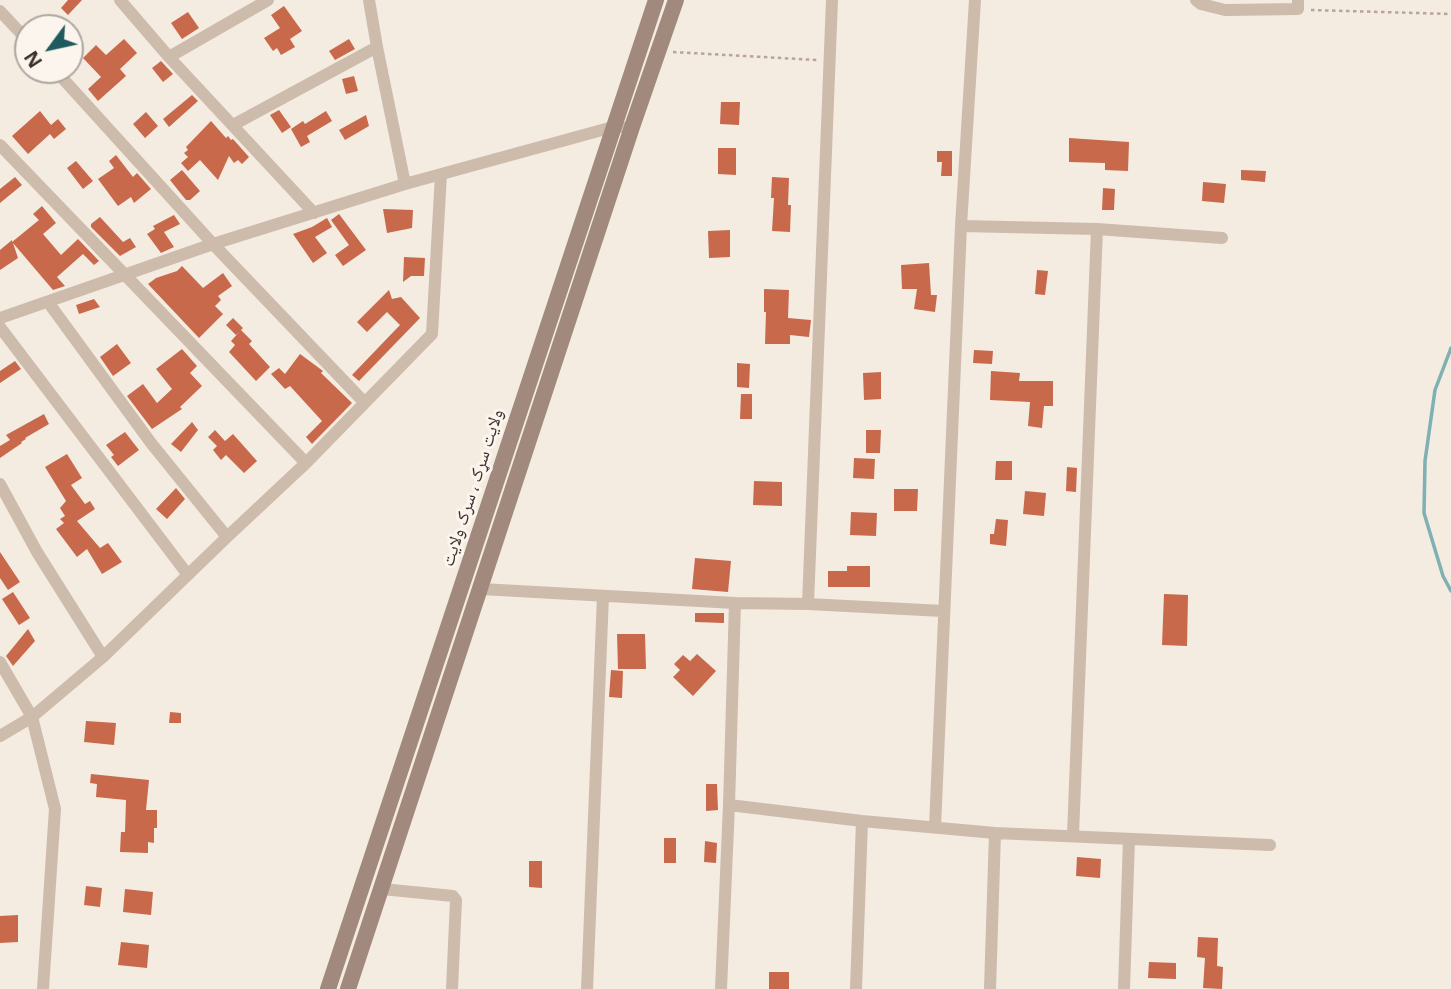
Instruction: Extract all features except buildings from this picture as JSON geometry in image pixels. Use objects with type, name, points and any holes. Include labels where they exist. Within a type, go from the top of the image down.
[{"type":"main road","name":"ولایت سړک ، سرک ولایت","points":[[328,989],[656,0]]},
{"type":"main road","points":[[348,989],[676,0]]},
{"type":"street","points":[[120,0],[169,57],[314,213]]},
{"type":"street","points":[[169,57],[268,0]]},
{"type":"street","points":[[369,0],[405,184]]},
{"type":"street","points":[[808,604],[832,0]]},
{"type":"street","points":[[935,827],[961,226],[975,0]]},
{"type":"street","points":[[1196,0],[1201,4],[1225,10],[1298,5]]},
{"type":"street","points":[[0,11],[14,26]]},
{"type":"street","points":[[233,125],[377,47]]},
{"type":"street","points":[[68,84],[213,244],[364,402]]},
{"type":"street","points":[[0,318],[213,244],[405,184],[613,127],[632,127]]},
{"type":"street","points":[[0,145],[306,463]]},
{"type":"street","points":[[0,736],[32,716],[103,657],[306,463],[432,334],[441,174]]},
{"type":"street","points":[[961,226],[1097,229],[1222,238]]},
{"type":"street","points":[[1073,835],[1097,229]]},
{"type":"street","points":[[48,302],[151,443],[227,537]]},
{"type":"street","points":[[0,327],[188,575]]},
{"type":"street","points":[[0,484],[37,552],[103,657]]},
{"type":"street","points":[[481,589],[943,611]]},
{"type":"street","points":[[587,989],[604,596]]},
{"type":"street","points":[[721,989],[735,603]]},
{"type":"street","points":[[0,662],[32,716],[55,809],[43,989]]},
{"type":"street","points":[[729,804],[862,821],[995,833],[1270,845]]},
{"type":"street","points":[[856,989],[862,821]]},
{"type":"street","points":[[990,989],[995,833]]},
{"type":"street","points":[[1124,989],[1129,839]]},
{"type":"street","points":[[382,889],[453,896],[456,900],[452,989]]},
{"type":"path","points":[[1298,5],[1451,14]]},
{"type":"path","points":[[660,51],[829,60]]},
{"type":"waterway","points":[[1451,348],[1435,390],[1425,461],[1424,513],[1443,576],[1451,591]]}]
